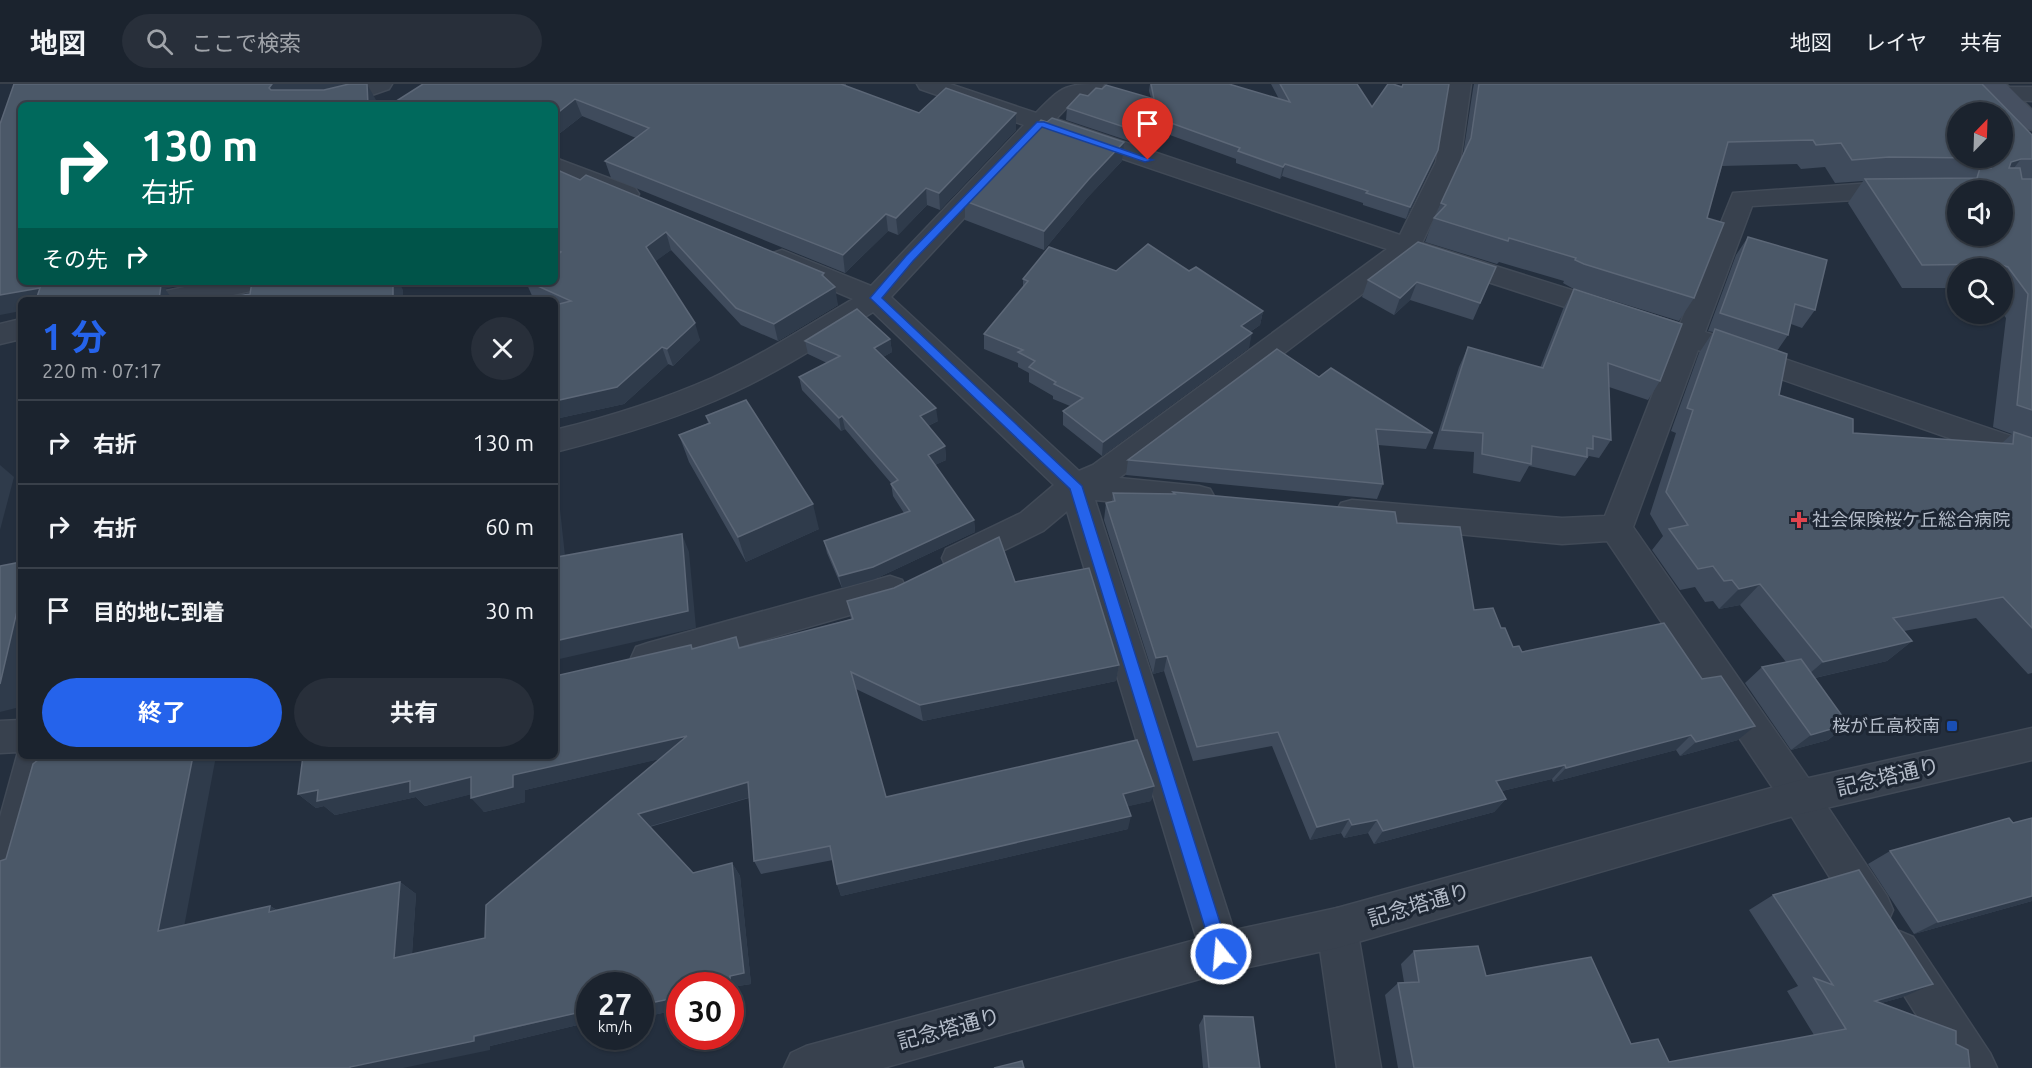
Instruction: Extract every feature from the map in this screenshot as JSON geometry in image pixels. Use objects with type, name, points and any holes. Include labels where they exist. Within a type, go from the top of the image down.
[{"type":"main road","points":[[1999,89],[2032,123]]},
{"type":"street","points":[[928,84],[1407,247],[1690,337],[2032,454]]},
{"type":"street","points":[[558,440],[596,431],[723,385],[777,357],[875,298],[909,259],[1065,96],[1092,84]]},
{"type":"street","points":[[614,665],[672,652],[884,593],[1032,522],[1075,486],[1104,473],[1407,247],[1448,162],[1460,84]]},
{"type":"street","points":[[1999,89],[2032,94]]},
{"type":"street","points":[[310,102],[382,90]]},
{"type":"street","points":[[558,167],[648,203]]},
{"type":"street","points":[[1616,528],[1742,199],[1872,191],[1947,192]]},
{"type":"street","points":[[757,249],[875,298],[1075,486],[1221,954]]},
{"type":"street","points":[[181,297],[239,285]]},
{"type":"street","points":[[0,334],[18,330]]},
{"type":"street","points":[[1075,486],[1230,501]]},
{"type":"street","points":[[1324,509],[1562,531],[1616,528]]},
{"type":"street","points":[[1616,528],[1800,797],[1975,1068]]},
{"type":"street","points":[[0,737],[18,736]]},
{"type":"street","name":"記念塔通り","points":[[806,1068],[1221,954],[1337,928],[1800,797],[2032,744]]},
{"type":"street","points":[[0,890],[34,759]]},
{"type":"street","points":[[1337,928],[1359,1068]]},
{"type":"building","points":[[14,84],[272,84],[269,88],[271,90],[324,90],[349,84],[367,84],[368,102],[18,102],[18,285],[161,285],[159,297],[37,297],[40,288],[0,295],[0,124]]},
{"type":"building","points":[[423,84],[841,84],[919,113],[946,88],[1016,113],[939,193],[926,188],[896,218],[886,214],[843,255],[605,161],[649,128],[575,99],[558,113],[558,102],[395,102]]},
{"type":"building","points":[[1151,84],[1229,84],[1290,102],[1280,84],[1357,84],[1372,107],[1388,84],[1402,87],[1403,84],[1449,84],[1438,150],[1410,207],[1366,193],[1368,191],[1285,164],[1283,167],[1238,151],[1240,148],[1157,118],[1157,113],[1139,132],[1067,108],[1080,94],[1088,96],[1096,88],[1102,89],[1106,85],[1154,99]]},
{"type":"building","points":[[1479,84],[1982,84],[2000,102],[1947,102],[1947,158],[1889,157],[1852,160],[1841,143],[1816,145],[1813,140],[1728,142],[1707,218],[1724,223],[1694,298],[1584,264],[1575,260],[1576,258],[1509,238],[1508,241],[1434,218],[1446,205],[1441,203],[1471,138]]},
{"type":"building","points":[[2013,116],[2032,135],[2032,159],[2013,161]]},
{"type":"building","points":[[1052,118],[1124,142],[1044,231],[965,201],[1041,120],[1047,122]]},
{"type":"building","points":[[1980,168],[2020,168],[2022,179],[2032,179],[2032,410],[2017,405],[2028,294],[2013,274],[2013,258],[1947,258],[1947,265],[1922,265],[1865,179],[1977,178]]},
{"type":"building","points":[[558,170],[580,180],[586,175],[824,273],[822,275],[835,287],[774,324],[736,308],[666,232],[646,247],[695,323],[667,349],[662,347],[617,387],[558,400],[558,304],[571,301],[536,285],[558,285],[558,254],[561,252],[558,250]]},
{"type":"building","points":[[1748,237],[1827,260],[1815,310],[1795,304],[1788,335],[1720,313]]},
{"type":"building","points":[[1418,242],[1496,267],[1480,303],[1417,282],[1400,298],[1368,280]]},
{"type":"building","points":[[1148,244],[1189,271],[1196,267],[1263,311],[1241,326],[1252,333],[1103,442],[1063,411],[1083,398],[1054,384],[1056,382],[1029,367],[1035,361],[1018,352],[1023,350],[984,334],[1028,281],[1023,279],[1049,247],[1116,271]]},
{"type":"building","points":[[252,285],[393,285],[393,297],[232,297],[250,294]]},
{"type":"building","points":[[1574,289],[1682,324],[1660,381],[1608,363],[1611,440],[1593,436],[1593,449],[1587,448],[1587,457],[1532,446],[1531,464],[1482,454],[1483,433],[1442,430],[1468,347],[1543,368]]},
{"type":"building","points":[[857,309],[890,339],[874,348],[936,408],[920,416],[945,446],[928,455],[974,520],[873,567],[839,576],[824,541],[910,511],[891,484],[898,480],[842,416],[839,418],[799,377],[840,356],[805,341]]},
{"type":"building","points":[[1715,329],[1787,354],[1779,395],[1853,419],[1853,433],[2013,444],[2014,432],[2032,438],[2032,628],[2003,597],[1893,618],[1912,641],[1823,662],[1760,584],[1739,589],[1732,580],[1724,581],[1713,566],[1698,569],[1669,529],[1688,525],[1666,492],[1693,410],[1687,408]]},
{"type":"building","points":[[1277,349],[1319,377],[1331,368],[1433,433],[1376,429],[1383,484],[1128,460]]},
{"type":"building","points":[[746,400],[813,504],[738,537],[679,435],[710,423],[706,416]]},
{"type":"building","points":[[1173,492],[1395,512],[1397,523],[1460,527],[1474,610],[1493,608],[1501,628],[1505,628],[1513,647],[1519,646],[1522,652],[1664,623],[1702,679],[1721,676],[1755,726],[1696,742],[1691,735],[1566,768],[1565,765],[1496,781],[1506,799],[1383,831],[1377,820],[1352,825],[1349,819],[1317,827],[1278,732],[1197,747],[1167,656],[1156,658],[1106,503],[1115,501],[1113,493],[1175,494]]},
{"type":"building","points":[[682,534],[688,611],[558,640],[558,557]]},
{"type":"building","points":[[999,537],[1015,582],[1089,568],[1119,665],[920,705],[851,672],[886,797],[1137,740],[1154,786],[1123,794],[1131,816],[837,884],[830,846],[754,861],[748,782],[638,814],[693,873],[732,863],[744,972],[666,972],[666,1000],[654,1002],[654,972],[576,972],[576,1013],[474,1036],[474,1041],[350,1068],[0,1068],[0,861],[6,859],[33,764],[39,759],[192,759],[158,931],[270,906],[269,912],[400,882],[394,958],[485,938],[486,905],[687,736],[513,775],[513,787],[471,798],[471,777],[410,792],[410,781],[317,801],[318,790],[298,794],[303,759],[558,759],[558,675],[691,645],[692,649],[736,637],[739,648],[853,619],[847,601],[894,588]]},
{"type":"building","points":[[18,563],[18,607],[0,684],[0,566]]},
{"type":"building","points":[[1801,659],[1848,724],[1811,735],[1762,667]]},
{"type":"building","points":[[2009,818],[2013,823],[2032,818],[2032,896],[1938,922],[1890,851]]},
{"type":"building","points":[[1859,870],[1933,984],[1875,1001],[1956,1031],[1956,1044],[1968,1050],[1970,1068],[1414,1068],[1398,983],[1419,982],[1414,951],[1478,946],[1486,976],[1591,957],[1631,1044],[1658,1039],[1669,1062],[1846,1029],[1814,978],[1833,985],[1773,895]]},
{"type":"building","points":[[1204,1016],[1253,1017],[1260,1068],[1209,1068]]},
{"type":"building","points":[[1022,1061],[1024,1068],[994,1068]]},
{"type":"place","name":"社会保険桜ケ丘総合病院","points":[[1799,520]]},
{"type":"place","name":"桜が丘高校南","points":[[1952,726]]},
{"type":"route","points":[[1148,160],[1040,124],[909,259],[875,298],[1075,486],[1221,954]]}]
